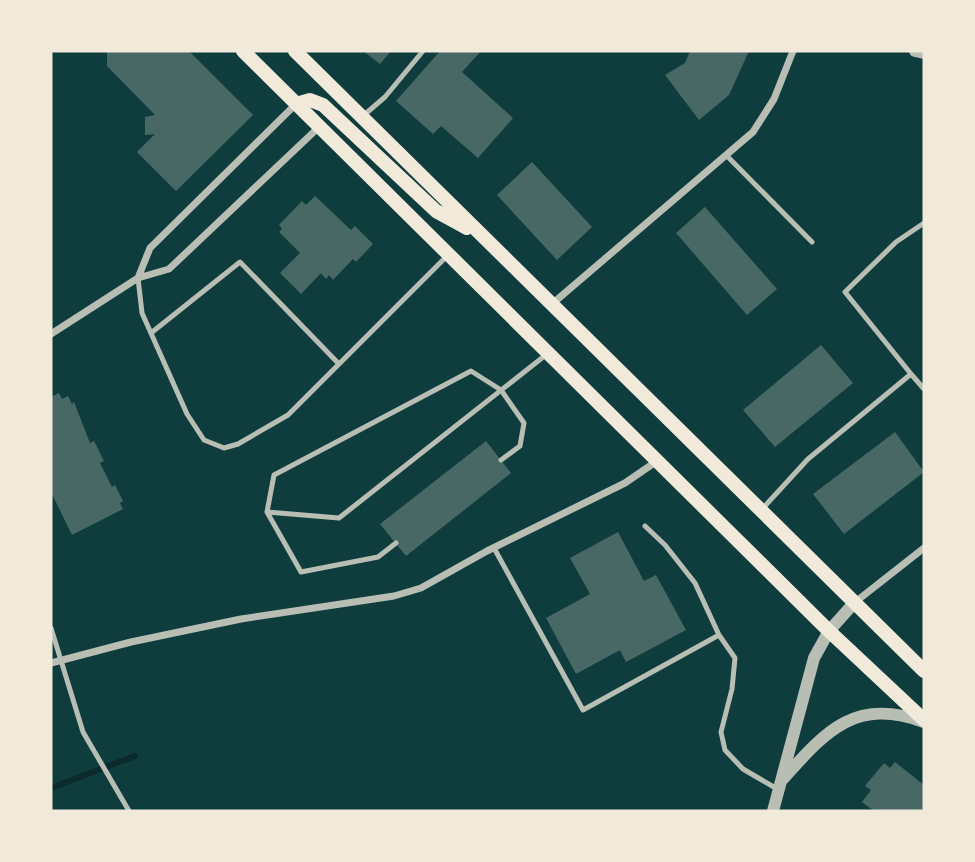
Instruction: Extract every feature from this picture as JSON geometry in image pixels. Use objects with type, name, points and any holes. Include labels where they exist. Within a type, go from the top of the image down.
[{"type":"main road","points":[[243,51],[829,631],[924,721]]},
{"type":"main road","points":[[295,51],[924,671]]},
{"type":"main road","points":[[296,104],[310,100],[323,105],[436,211],[480,235]]},
{"type":"street","points":[[552,305],[752,132],[774,99],[793,51]]},
{"type":"street","points":[[915,51],[924,53]]},
{"type":"street","points":[[138,278],[150,248],[296,104]]},
{"type":"street","points":[[51,334],[138,278],[169,269],[319,127]]},
{"type":"street","points":[[51,663],[131,642],[241,619],[394,596],[435,582],[494,548],[625,483],[658,461]]},
{"type":"street","points":[[773,811],[809,671],[820,646],[829,631],[854,603],[924,548]]},
{"type":"street","points":[[780,786],[828,731],[859,715],[891,713],[924,721]]},
{"type":"lane","points":[[361,117],[385,97],[423,51]]},
{"type":"lane","points":[[726,155],[812,242]]},
{"type":"lane","points":[[924,223],[896,243],[845,292],[924,389]]},
{"type":"lane","points":[[138,278],[142,313],[187,414],[204,440],[224,447],[238,444],[288,415],[448,255]]},
{"type":"lane","points":[[151,333],[240,262],[339,364]]},
{"type":"lane","points":[[267,512],[339,518],[550,352]]},
{"type":"lane","points":[[396,543],[378,557],[301,572],[267,512],[274,475],[471,371],[502,390],[524,423],[520,446],[501,460]]},
{"type":"lane","points":[[761,511],[808,459],[911,374]]},
{"type":"lane","points":[[645,526],[665,545],[695,583],[719,635],[736,658],[732,689],[720,732],[725,750],[743,769],[780,786]]},
{"type":"lane","points":[[494,548],[583,710],[719,635]]},
{"type":"lane","points":[[51,628],[83,732],[129,811]]},
{"type":"building","points":[[107,51],[189,51],[253,115],[176,191],[137,152],[155,134],[145,135],[145,117],[155,115],[107,66]]},
{"type":"building","points":[[363,51],[391,51],[380,64]]},
{"type":"building","points":[[440,51],[481,51],[462,72],[513,118],[478,158],[441,126],[433,134],[396,101]]},
{"type":"building","points":[[690,51],[749,51],[729,95],[699,120],[665,75],[685,63]]},
{"type":"building","points":[[532,162],[592,227],[557,260],[497,195]]},
{"type":"building","points":[[315,196],[351,230],[355,226],[373,244],[356,262],[353,259],[333,280],[329,275],[326,279],[321,273],[301,294],[280,273],[300,253],[279,232],[282,229],[279,225],[302,201],[306,205]]},
{"type":"building","points":[[705,207],[777,289],[747,315],[676,233]]},
{"type":"building","points":[[821,345],[853,383],[775,447],[743,410]]},
{"type":"building","points":[[59,393],[62,399],[68,396],[72,404],[74,402],[90,443],[94,441],[104,461],[100,463],[112,487],[115,485],[123,501],[120,503],[123,509],[72,535],[51,492],[51,397]]},
{"type":"building","points":[[895,432],[924,472],[844,534],[813,494]]},
{"type":"building","points":[[486,441],[511,473],[406,556],[380,524]]},
{"type":"building","points":[[618,532],[644,581],[656,575],[686,630],[626,662],[620,650],[576,674],[546,618],[590,594],[570,558]]},
{"type":"building","points":[[895,762],[924,785],[924,811],[874,811],[862,802],[871,790],[865,786],[884,763],[890,768]]},
{"type":"waterway","points":[[51,788],[135,756]]}]
